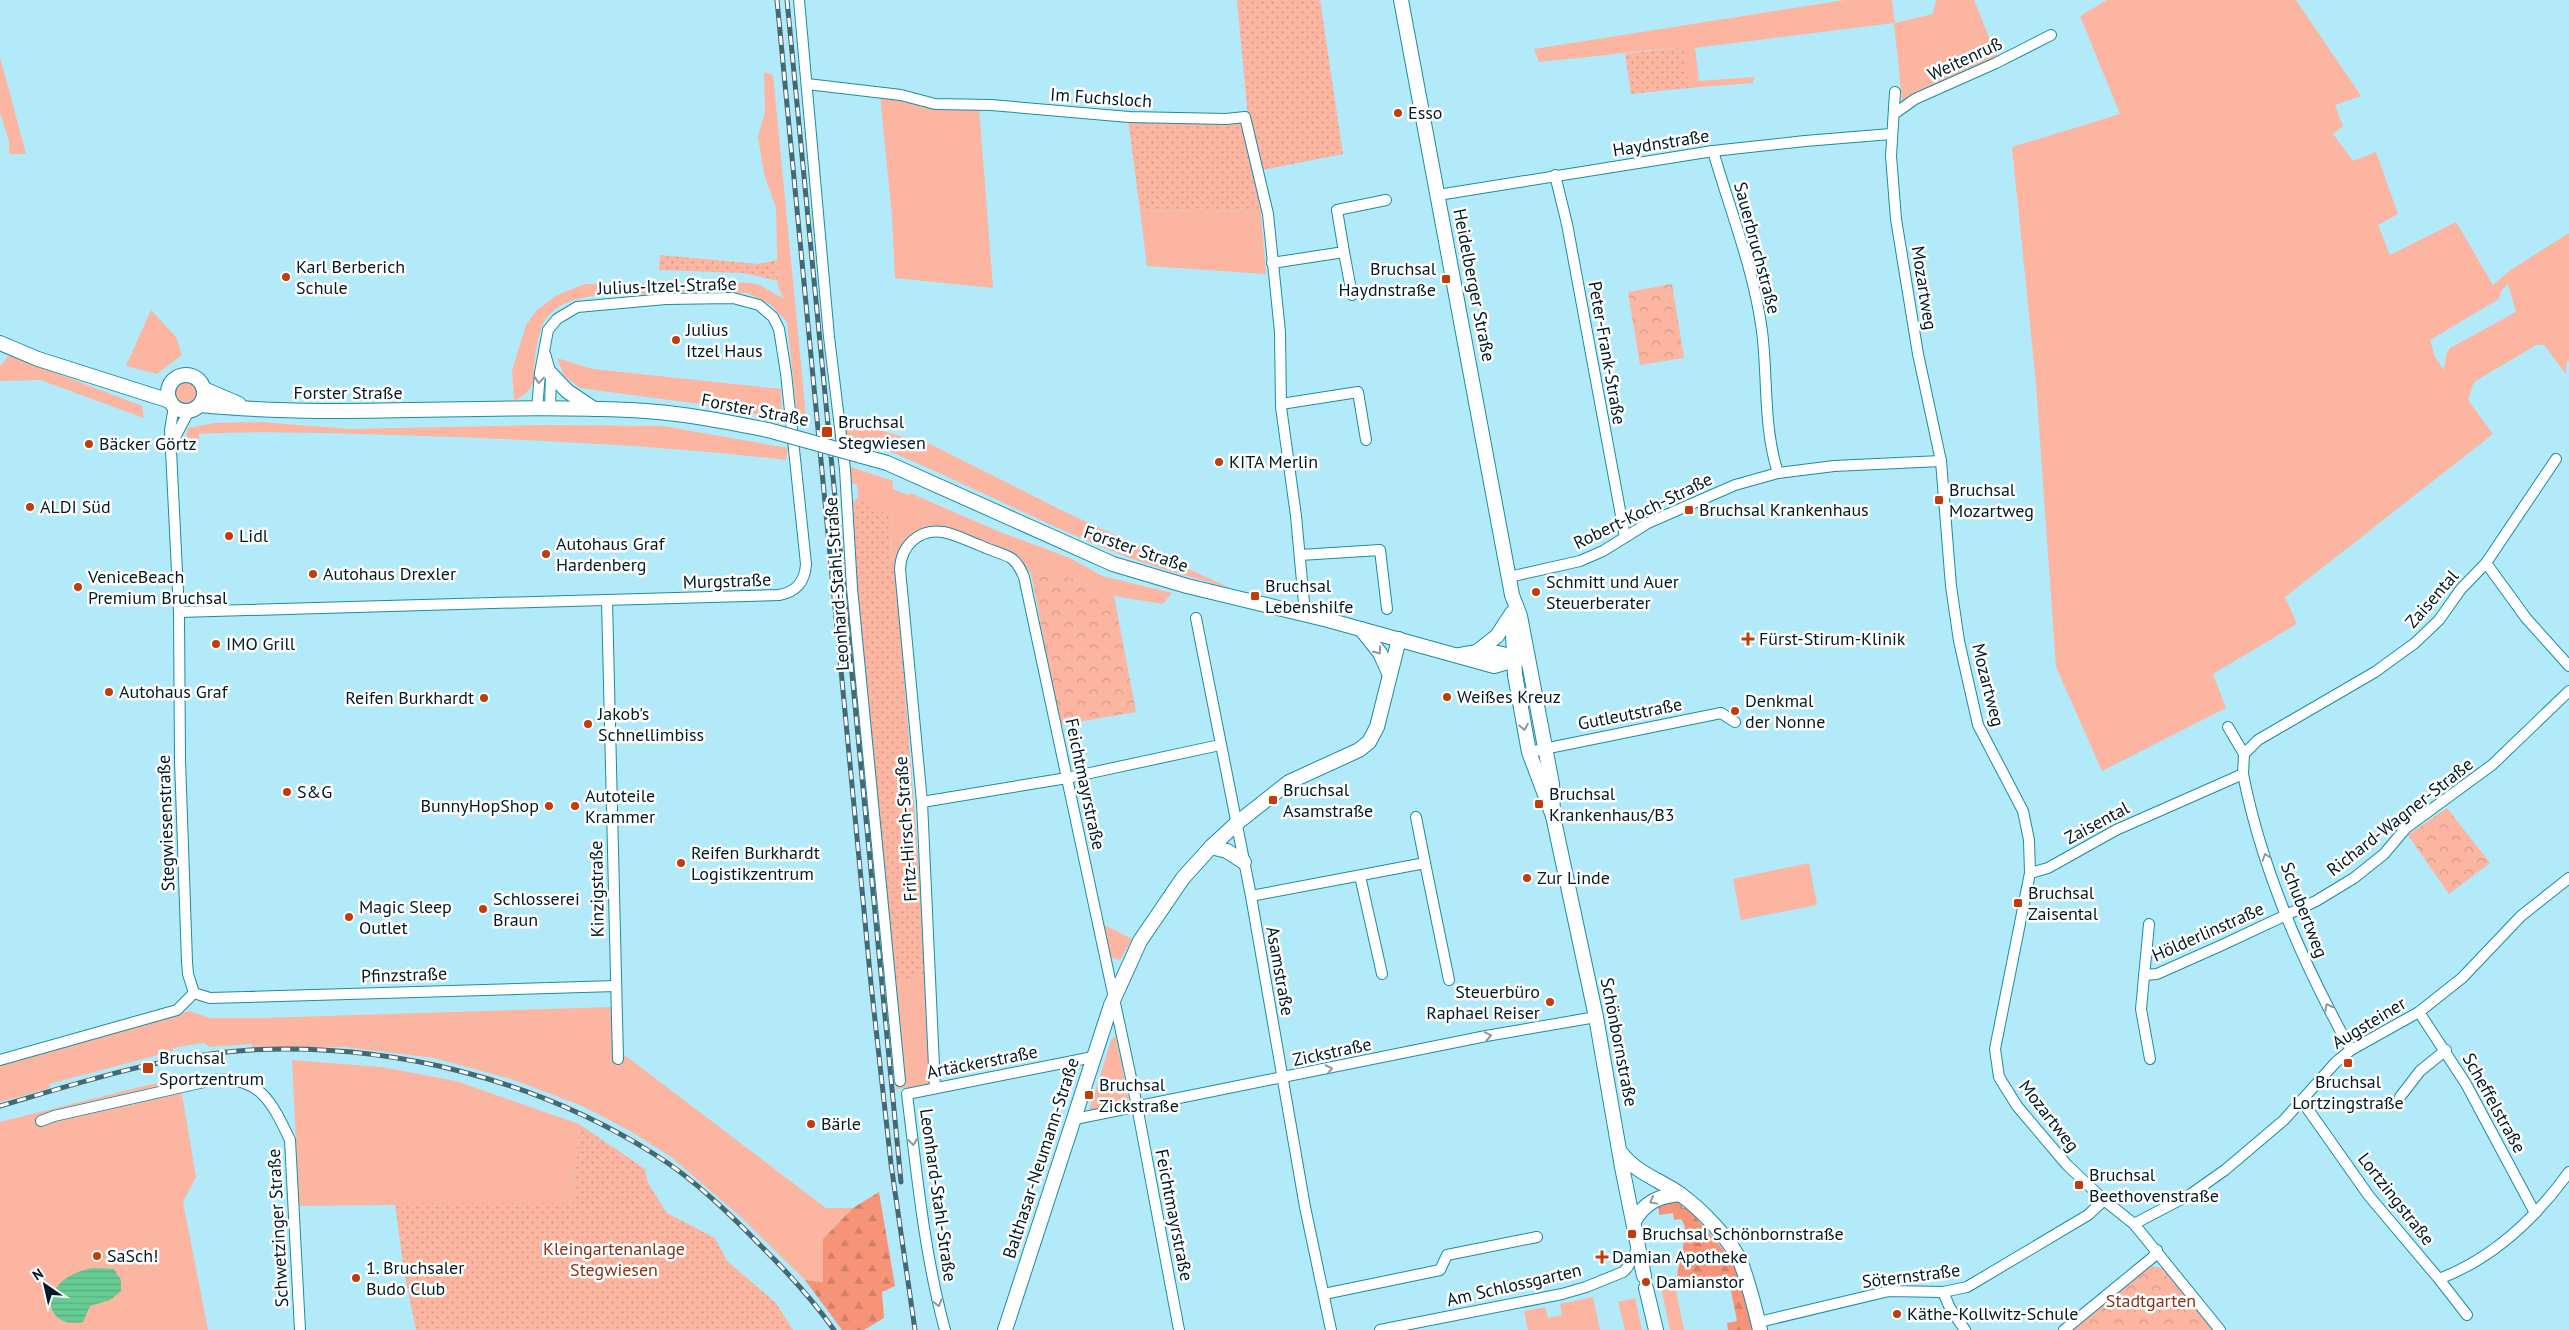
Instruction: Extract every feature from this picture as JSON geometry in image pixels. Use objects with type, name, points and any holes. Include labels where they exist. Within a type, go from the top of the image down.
[{"type":"street","name":"Leonhard-Stahl-Straße","points":[[799,0],[829,337],[845,469],[852,588],[900,1081]]},
{"type":"street","name":"Heidelberger Straße","points":[[1401,0],[1512,595]]},
{"type":"street","name":"Weitenruß","points":[[1894,114],[1915,99],[1996,63],[2052,35]]},
{"type":"street","name":"Im Fuchsloch","points":[[807,84],[901,95],[934,104],[964,103],[1129,117],[1226,119],[1245,117],[1268,214],[1280,332],[1281,404],[1300,555],[1305,614]]},
{"type":"street","name":"Mozartweg","points":[[1895,92],[1891,134],[1896,219],[1918,354],[1941,461],[1951,586],[1963,659],[1978,725],[2023,811],[2029,840],[2030,873],[1995,1049],[1999,1077],[2017,1106],[2038,1132],[2067,1165],[2104,1200],[2134,1224],[2220,1330]]},
{"type":"street","name":"Haydnstraße","points":[[1438,195],[1713,151],[1891,134]]},
{"type":"street","name":"Sauerbruchstraße","points":[[1713,151],[1756,298],[1762,332],[1768,428],[1778,474]]},
{"type":"street","name":"Peter-Frank-Straße","points":[[1555,175],[1567,224],[1625,537]]},
{"type":"street","points":[[1352,295],[1337,210],[1386,200]]},
{"type":"street","points":[[1272,263],[1344,252]]},
{"type":"street","name":"Julius-Itzel-Straße","points":[[544,409],[540,373],[548,330],[557,319],[577,307],[666,299],[733,298],[759,305],[767,311],[779,329],[786,373],[806,564]]},
{"type":"street","points":[[0,343],[74,372],[132,388],[172,404],[194,408],[203,400],[204,389],[199,380],[187,375],[178,377],[170,384],[132,388]]},
{"type":"street","name":"Julius-Itzel-Straße","points":[[544,409],[551,374],[545,353]]},
{"type":"street","points":[[551,374],[567,391],[594,410]]},
{"type":"street","points":[[170,384],[168,393],[172,404]]},
{"type":"street","name":"Forster Straße","points":[[204,389],[247,407]]},
{"type":"street","points":[[1281,404],[1358,392],[1366,440]]},
{"type":"street","name":"Stegwiesenstraße","points":[[172,404],[170,422],[179,612],[180,760],[187,962],[188,974],[194,993]]},
{"type":"street","name":"Forster Straße","points":[[194,408],[247,407],[275,411],[352,412],[544,409],[594,410],[699,417],[768,430],[887,463],[1113,564],[1168,581],[1305,614],[1494,666],[1521,658]]},
{"type":"street","name":"Stegwiesenstraße","points":[[172,444],[194,408]]},
{"type":"street","name":"Zaisental","points":[[2244,754],[2258,740],[2375,672],[2415,643],[2439,620],[2461,589],[2486,563],[2556,459]]},
{"type":"street","name":"Robert-Koch-Straße","points":[[1509,577],[1580,562],[1603,551],[1648,523],[1715,492],[1778,474],[1834,466],[1941,461]]},
{"type":"street","name":"Fritz-Hirsch-Straße","points":[[935,1088],[922,802],[900,569],[902,555],[910,542],[922,535],[936,531],[951,534],[1012,559],[1020,567],[1024,577]]},
{"type":"street","points":[[1300,555],[1380,550],[1387,609]]},
{"type":"street","points":[[2486,563],[2526,618],[2569,666]]},
{"type":"street","name":"Murgstraße","points":[[179,612],[786,594],[802,582],[806,564]]},
{"type":"street","name":"Feichtmayrstraße","points":[[1024,577],[1114,997]]},
{"type":"street","points":[[1512,595],[1512,613],[1521,658]]},
{"type":"street","points":[[1512,595],[1520,616],[1521,658]]},
{"type":"street","name":"Kinzigstraße","points":[[607,600],[618,1058]]},
{"type":"street","points":[[1478,651],[1496,636],[1512,613]]},
{"type":"street","name":"Asamstraße","points":[[1196,618],[1251,896],[1281,1079],[1331,1330]]},
{"type":"street","points":[[1361,629],[1380,652],[1390,675]]},
{"type":"street","name":"Balthasar-Neumann-Straße","points":[[1009,1329],[1093,1057],[1128,964],[1157,913],[1183,878],[1211,847],[1237,823],[1288,782],[1353,753],[1369,742],[1377,727],[1400,639]]},
{"type":"street","name":"Forster Straße","points":[[1459,655],[1478,651],[1498,652],[1521,658]]},
{"type":"street","name":"Schönbornstraße","points":[[1521,658],[1552,784],[1553,816]]},
{"type":"street","name":"Schönbornstraße","points":[[1521,658],[1519,702],[1529,752],[1553,816],[1596,1017],[1620,1152],[1656,1330]]},
{"type":"street","name":"Richard-Wagner-Straße","points":[[2285,916],[2354,878],[2376,860],[2406,828],[2492,765],[2569,691]]},
{"type":"street","name":"Gutleutstraße","points":[[1529,752],[1721,713],[1735,722]]},
{"type":"street","points":[[2228,727],[2244,754],[2244,774]]},
{"type":"street","points":[[922,802],[1067,778],[1220,745]]},
{"type":"street","name":"Zaisental","points":[[2030,873],[2048,868],[2116,830],[2244,774]]},
{"type":"street","name":"Schubertweg","points":[[2244,774],[2255,824],[2285,916],[2314,979],[2351,1050]]},
{"type":"street","points":[[1416,817],[1449,980]]},
{"type":"street","points":[[1211,847],[1227,851],[1244,862]]},
{"type":"street","points":[[1251,896],[1425,863]]},
{"type":"street","points":[[1360,876],[1382,974]]},
{"type":"street","name":"Augsteiner","points":[[2134,1224],[2191,1194],[2225,1170],[2270,1133],[2302,1101],[2325,1073],[2351,1050],[2419,1012],[2462,978],[2521,916],[2569,878]]},
{"type":"street","name":"Hölderlinstraße","points":[[2144,975],[2157,974],[2285,916]]},
{"type":"street","points":[[2149,924],[2141,1009],[2150,1059]]},
{"type":"street","name":"Pfinzstraße","points":[[194,993],[210,998],[616,986]]},
{"type":"street","points":[[0,1060],[177,1010],[194,993]]},
{"type":"street","points":[[1114,997],[1137,1106]]},
{"type":"street","name":"Scheffelstraße","points":[[2419,1012],[2446,1050],[2535,1213]]},
{"type":"street","name":"Zickstraße","points":[[1075,1119],[1281,1079],[1486,1036],[1596,1017]]},
{"type":"street","points":[[2400,1097],[2420,1071],[2446,1050]]},
{"type":"street","name":"Artäckerstraße","points":[[907,1094],[1093,1057]]},
{"type":"street","name":"Schwetzinger Straße","points":[[40,1121],[54,1116],[213,1080],[231,1078],[243,1080],[261,1092],[278,1114],[290,1140],[300,1330]]},
{"type":"street","name":"Leonhard-Stahl-Straße","points":[[907,1094],[924,1234],[932,1281],[946,1330]]},
{"type":"street","name":"Lortzingstraße","points":[[2302,1101],[2369,1196],[2467,1315]]},
{"type":"street","name":"Feichtmayrstraße","points":[[1137,1106],[1179,1330]]},
{"type":"street","points":[[1620,1152],[1632,1167],[1680,1194],[1713,1225],[1740,1262],[1759,1326]]},
{"type":"street","points":[[2439,1279],[2461,1271],[2489,1254],[2514,1234],[2535,1213],[2569,1172]]},
{"type":"street","points":[[1634,1221],[1640,1210],[1651,1202],[1680,1194]]},
{"type":"street","name":"Söternstraße","points":[[1759,1326],[1889,1291],[1943,1292],[1966,1287],[1988,1276],[2088,1215],[2104,1200]]},
{"type":"street","points":[[1324,1294],[1440,1270],[1447,1255],[1537,1237]]},
{"type":"street","name":"Am Schlossgarten","points":[[1380,1330],[1532,1301],[1586,1287],[1616,1276],[1628,1268],[1639,1245]]},
{"type":"street","points":[[2064,1330],[2153,1257],[2157,1250]]},
{"type":"street","points":[[1943,1292],[1950,1308],[1965,1330]]},
{"type":"green space","points":[[1237,0],[1320,0],[1343,154],[1262,170],[1248,118]]},
{"type":"green space","points":[[1845,0],[1892,0],[1895,23],[1933,14],[1936,0],[1974,0],[1998,60],[1907,101],[1902,100],[1894,23],[1695,48],[1699,81],[1754,77],[1753,83],[1689,88],[1683,47],[1539,62],[1534,49]]},
{"type":"green space","points":[[2107,0],[2296,0],[2361,96],[2335,105],[2343,126],[2333,134],[2353,161],[2376,152],[2398,214],[2378,225],[2390,255],[2456,222],[2493,285],[2512,269],[2569,233],[2569,361],[2567,360],[2566,374],[2544,345],[2536,345],[2474,382],[2468,400],[2493,434],[2285,597],[2297,624],[2213,674],[2226,708],[2102,771],[2056,667],[2036,384],[2012,147],[2120,114],[2080,16]],"holes":[[[2508,284],[2516,312],[2450,348],[2446,355],[2444,370],[2435,357],[2430,340],[2499,299],[2501,291]]]},
{"type":"green space","points":[[1684,47],[1689,88],[1631,94],[1625,54]]},
{"type":"green space","points":[[0,58],[26,154],[9,154],[9,141],[0,113]]},
{"type":"green space","points":[[764,72],[773,75],[807,426],[798,424],[787,322],[770,304],[747,293],[673,291],[673,287],[678,283],[722,281],[758,284],[784,299],[778,287],[776,208],[764,174],[758,137],[765,112]]},
{"type":"green space","points":[[880,95],[979,107],[993,288],[895,278],[892,217]]},
{"type":"green space","points":[[1128,119],[1233,121],[1241,124],[1246,132],[1261,212],[1140,210]]},
{"type":"green space","points":[[1140,210],[1261,212],[1266,274],[1147,266]]},
{"type":"green space","points":[[660,255],[758,264],[777,260],[778,281],[743,273],[659,270]]},
{"type":"green space","points":[[585,284],[644,284],[655,287],[658,295],[614,294],[582,298],[567,303],[555,310],[545,320],[540,333],[533,384],[527,392],[514,401],[512,371],[526,325],[537,310],[555,296]]},
{"type":"green space","points":[[1672,284],[1684,358],[1640,365],[1628,292]]},
{"type":"green space","points":[[151,310],[176,337],[182,355],[157,374],[126,366]]},
{"type":"green space","points":[[9,355],[142,406],[144,418],[40,380],[0,381],[0,366]]},
{"type":"green space","points":[[557,358],[593,369],[781,389],[782,419],[699,404],[580,388],[564,376]]},
{"type":"green space","points":[[186,382],[194,385],[197,393],[194,401],[186,404],[178,401],[175,393],[178,385]]},
{"type":"green space","points":[[841,420],[930,444],[1063,511],[1232,589],[1142,562],[1078,537],[912,461],[844,434]]},
{"type":"green space","points":[[261,422],[349,429],[545,425],[663,426],[788,448],[786,460],[650,447],[560,442],[367,434],[255,432],[199,434],[199,439],[191,441],[183,451],[188,428],[214,423]]},
{"type":"green space","points":[[848,466],[893,481],[893,489],[908,495],[910,493],[1000,532],[1070,558],[1102,576],[1172,593],[1163,604],[1114,596],[1062,575],[1031,573],[1014,555],[953,530],[913,535],[901,546],[896,570],[891,570],[890,517],[851,504],[858,497],[857,484],[850,483]]},
{"type":"green space","points":[[866,501],[890,517],[891,570],[896,570],[927,975],[891,984],[851,531],[851,504]]},
{"type":"green space","points":[[1031,573],[1062,575],[1114,596],[1136,712],[1060,725]]},
{"type":"green space","points":[[2447,808],[2490,863],[2449,894],[2408,835]]},
{"type":"green space","points":[[1809,863],[1817,905],[1741,920],[1733,879]]},
{"type":"green space","points":[[1100,923],[1132,939],[1120,960],[1107,956]]},
{"type":"green space","points":[[927,975],[926,1024],[931,1084],[896,1089],[886,985]]},
{"type":"green space","points":[[612,1007],[614,1047],[826,1208],[853,1208],[823,1239],[823,1282],[805,1280],[742,1218],[671,1157],[630,1131],[582,1106],[511,1079],[434,1058],[345,1047],[252,1048],[252,1044],[210,1047],[203,1043],[173,1048],[173,1051],[49,1084],[50,1088],[0,1102],[0,1065],[189,1011],[210,1018],[261,1018]]},
{"type":"green space","points":[[1116,1037],[1129,1101],[1089,1111],[1112,1038]]},
{"type":"green space","points":[[292,1060],[381,1067],[456,1081],[579,1124],[573,1203],[299,1206]]},
{"type":"green space","name":"SaSch!","points":[[164,1081],[182,1094],[196,1177],[183,1202],[208,1330],[0,1330],[0,1122]]},
{"type":"green space","name":"Kleingartenanlage Stegwiesen","points":[[579,1124],[645,1169],[648,1183],[667,1213],[715,1238],[727,1261],[776,1303],[793,1330],[416,1330],[404,1272],[395,1203],[573,1203]]},
{"type":"green space","points":[[879,1192],[895,1286],[882,1292],[884,1318],[864,1330],[842,1330],[805,1280],[823,1282],[823,1239],[853,1208]]},
{"type":"green space","points":[[1658,1198],[1679,1200],[1683,1208],[1695,1206],[1700,1211],[1697,1219],[1732,1260],[1751,1324],[1759,1322],[1760,1330],[1728,1330],[1727,1323],[1737,1321],[1728,1276],[1678,1281],[1685,1226],[1681,1219],[1674,1220],[1673,1213],[1659,1215]]},
{"type":"green space","name":"Stadtgarten","points":[[2149,1266],[2162,1268],[2217,1330],[2062,1330]]},
{"type":"green space","points":[[1675,1285],[1684,1330],[1670,1330],[1661,1288]]},
{"type":"green space","points":[[1593,1297],[1600,1330],[1528,1330],[1524,1311],[1545,1307],[1548,1318],[1562,1315],[1560,1304]]},
{"type":"green space","points":[[1635,1298],[1642,1330],[1625,1330],[1618,1302]]},
{"type":"shaded area","points":[[93,1268],[114,1269],[121,1280],[121,1291],[110,1300],[90,1306],[83,1322],[69,1322],[59,1318],[53,1311],[51,1302],[54,1292],[61,1282],[74,1274]]},
{"type":"railway","points":[[777,0],[871,984],[891,1164],[915,1330]]},
{"type":"railway","points":[[787,0],[901,1182]]},
{"type":"railway","points":[[0,1106],[93,1079],[155,1064],[187,1057],[251,1050],[304,1049],[356,1053],[409,1060],[460,1071],[511,1086],[561,1105],[608,1128],[669,1164],[725,1210],[750,1235],[818,1308],[834,1330]]},
{"type":"place","name":"Esso","points":[[1398,113]]},
{"type":"place","name":"Karl Berberich Schule","points":[[286,277]]},
{"type":"place","name":"Bruchsal Haydnstraße","points":[[1446,279]]},
{"type":"place","name":"Julius Itzel Haus","points":[[676,340]]},
{"type":"place","name":"Bruchsal Stegwiesen","points":[[827,432]]},
{"type":"place","name":"Bäcker Görtz","points":[[89,444]]},
{"type":"place","name":"KITA Merlin","points":[[1219,462]]},
{"type":"place","name":"Bruchsal Mozartweg","points":[[1939,500]]},
{"type":"place","name":"ALDI Süd","points":[[30,507]]},
{"type":"place","name":"Bruchsal Krankenhaus","points":[[1689,510]]},
{"type":"place","name":"Lidl","points":[[229,536]]},
{"type":"place","name":"Autohaus Graf Hardenberg","points":[[546,554]]},
{"type":"place","name":"Autohaus Drexler","points":[[313,574]]},
{"type":"place","name":"VeniceBeach Premium Bruchsal","points":[[78,587]]},
{"type":"place","name":"Schmitt und Auer Steuerberater","points":[[1536,592]]},
{"type":"place","name":"Bruchsal Lebenshilfe","points":[[1255,596]]},
{"type":"place","name":"Fürst-Stirum-Klinik","points":[[1748,639]]},
{"type":"place","name":"IMO Grill","points":[[216,644]]},
{"type":"place","name":"Autohaus Graf","points":[[109,692]]},
{"type":"place","name":"Weißes Kreuz","points":[[1447,697]]},
{"type":"place","name":"Reifen Burkhardt","points":[[484,698]]},
{"type":"place","name":"Denkmal der Nonne","points":[[1735,711]]},
{"type":"place","name":"Jakob's Schnellimbiss","points":[[588,724]]},
{"type":"place","name":"S&G","points":[[287,792]]},
{"type":"place","name":"Bruchsal Asamstraße","points":[[1273,800]]},
{"type":"place","name":"Bruchsal Krankenhaus/B3","points":[[1539,804]]},
{"type":"place","name":"BunnyHopShop","points":[[549,806]]},
{"type":"place","name":"Autoteile Krammer","points":[[575,806]]},
{"type":"place","name":"Reifen Burkhardt Logistikzentrum","points":[[681,863]]},
{"type":"place","name":"Zur Linde","points":[[1527,878]]},
{"type":"place","name":"Bruchsal Zaisental","points":[[2018,903]]},
{"type":"place","name":"Schlosserei Braun","points":[[483,909]]},
{"type":"place","name":"Magic Sleep Outlet","points":[[349,917]]},
{"type":"place","name":"Steuerbüro Raphael Reiser","points":[[1550,1002]]},
{"type":"place","name":"Bruchsal Lortzingstraße","points":[[2348,1063]]},
{"type":"place","name":"Bruchsal Sportzentrum","points":[[148,1068]]},
{"type":"place","name":"Bruchsal Zickstraße","points":[[1089,1095]]},
{"type":"place","name":"Bärle","points":[[811,1124]]},
{"type":"place","name":"Bruchsal Beethovenstraße","points":[[2079,1185]]},
{"type":"place","name":"Bruchsal Schönbornstraße","points":[[1632,1234]]},
{"type":"place","name":"SaSch!","points":[[97,1256]]},
{"type":"place","name":"Damian Apotheke","points":[[1602,1257]]},
{"type":"place","name":"1. Bruchsaler Budo Club","points":[[356,1278]]},
{"type":"place","name":"Damianstor","points":[[1646,1282]]},
{"type":"place","name":"Käthe-Kollwitz-Schule","points":[[1897,1314]]}]
